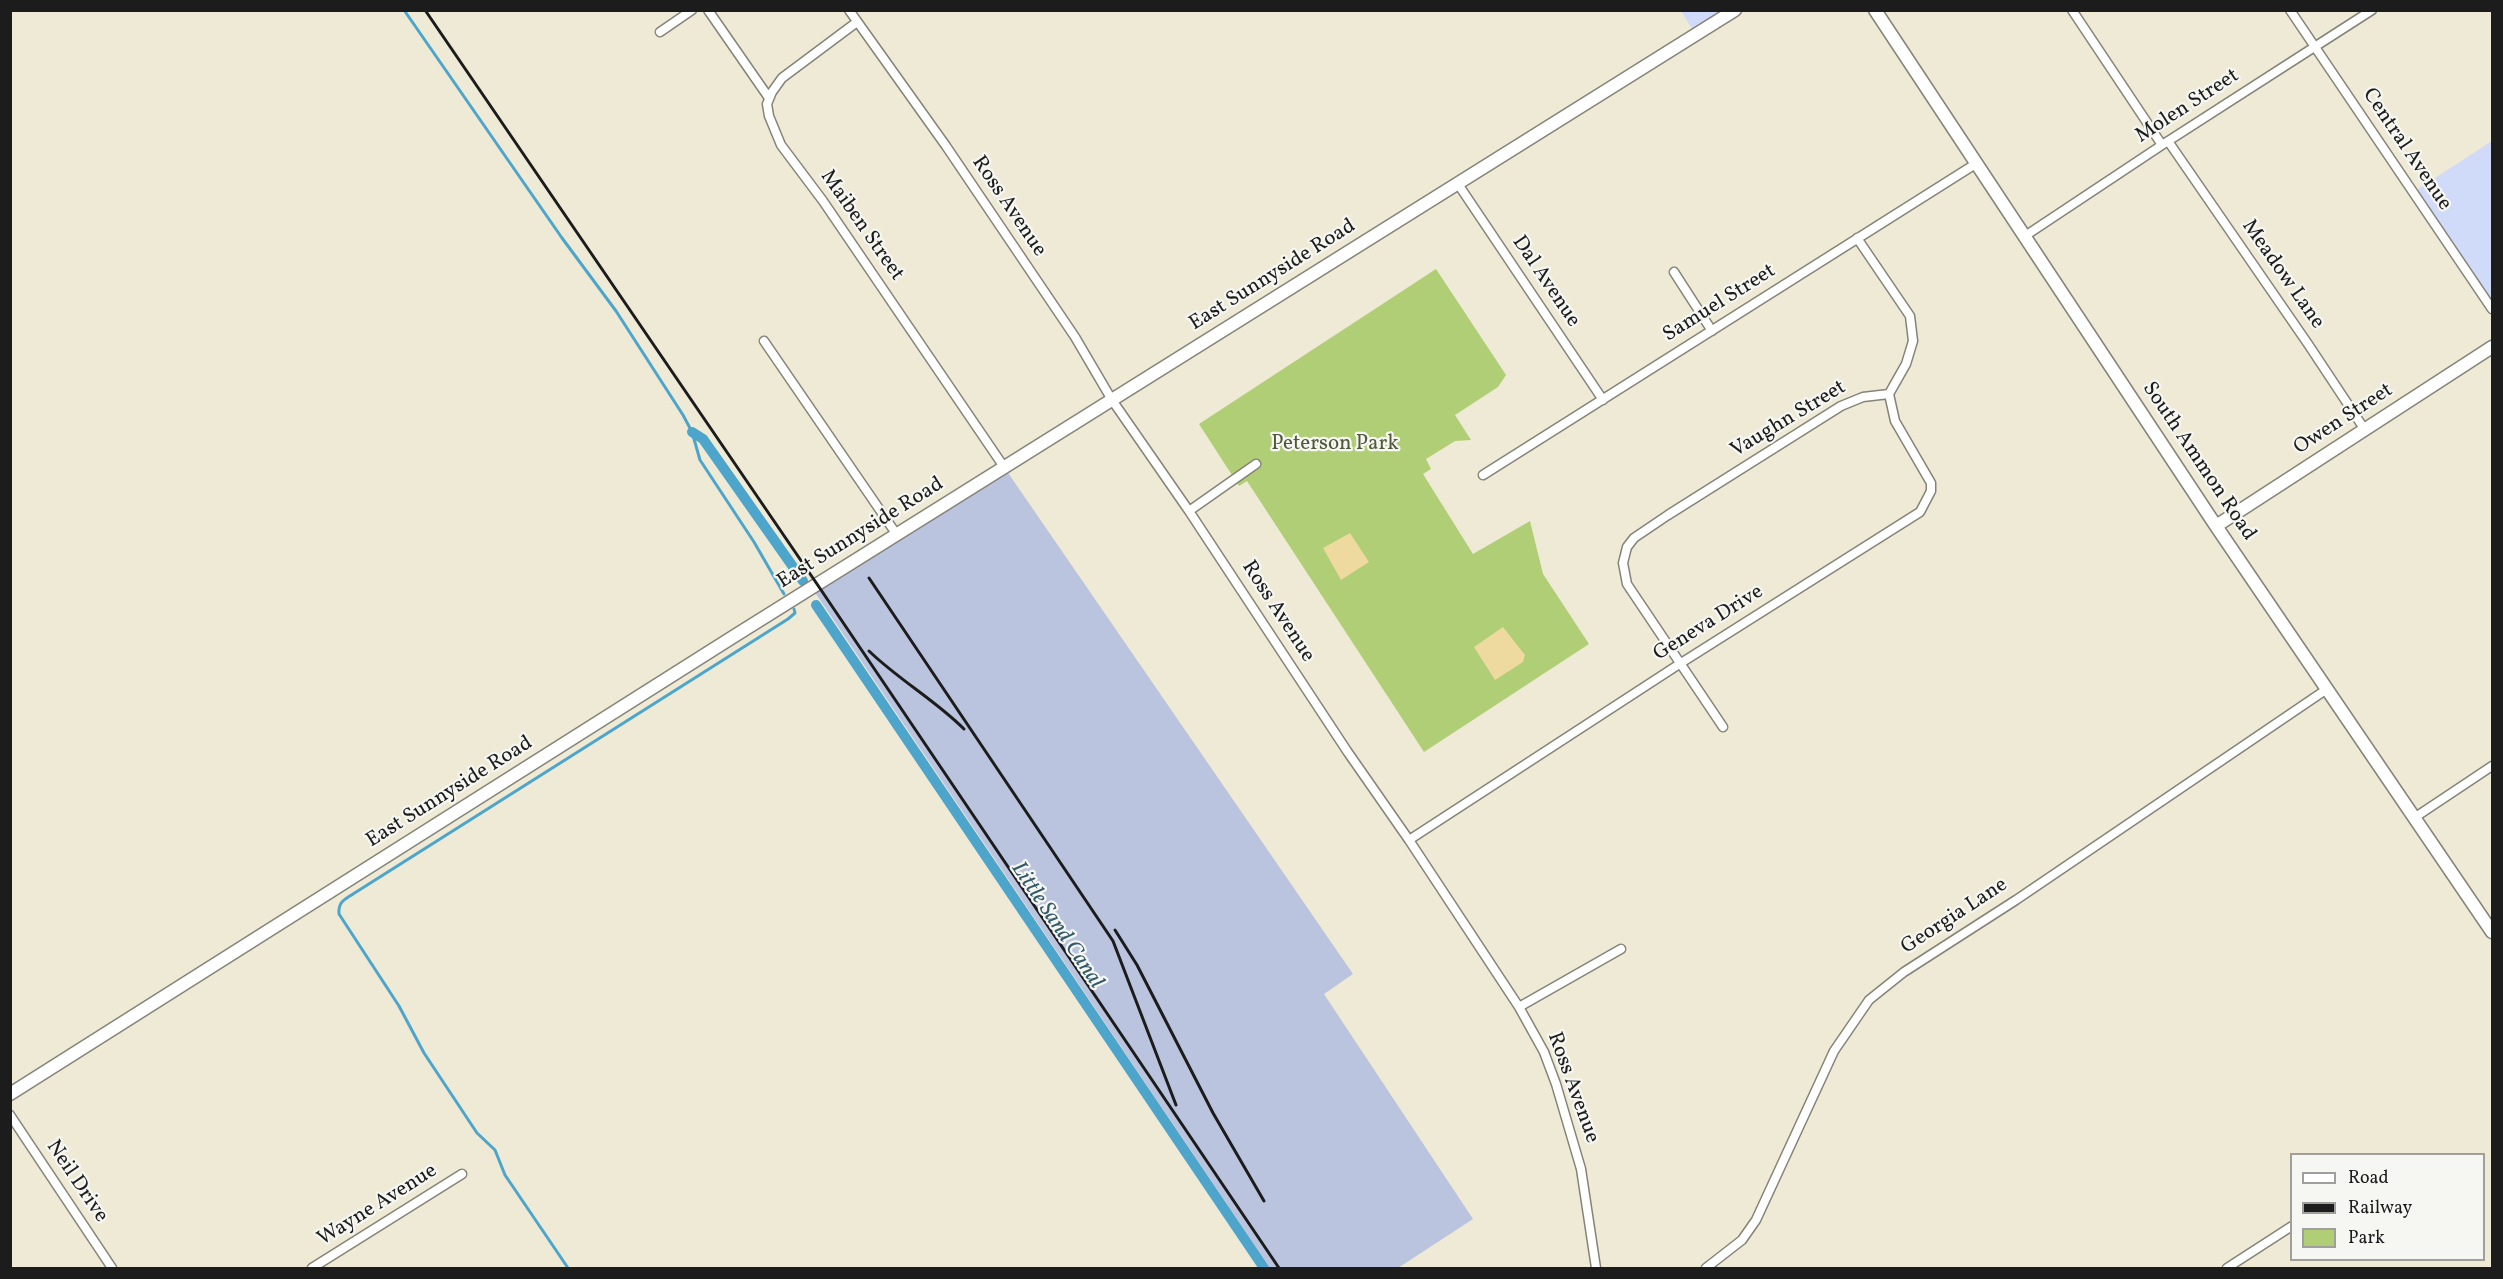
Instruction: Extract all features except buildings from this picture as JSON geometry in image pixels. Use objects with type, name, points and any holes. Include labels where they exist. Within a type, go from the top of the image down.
[{"type":"main road","name":"East Sunnyside Road","points":[[10,1094],[1004,467],[1735,10]]},
{"type":"main road","name":"South Ammon Road","points":[[1875,10],[2216,526],[2493,932]]},
{"type":"main road","name":"Owen Street","points":[[2216,526],[2493,347]]},
{"type":"street","points":[[660,32],[692,10]]},
{"type":"street","points":[[708,10],[769,98],[782,78],[857,22]]},
{"type":"street","name":"Ross Avenue","points":[[849,10],[946,146],[1075,338],[1112,400],[1189,511],[1347,751],[1410,840],[1519,1007],[1544,1052],[1581,1169],[1596,1269]]},
{"type":"street","name":"Meadow Lane","points":[[2072,10],[2308,344],[2364,430]]},
{"type":"street","name":"Central Avenue","points":[[2290,10],[2493,309]]},
{"type":"street","name":"Molen Street","points":[[2025,236],[2372,10]]},
{"type":"street","name":"Maiben Street","points":[[769,98],[767,104],[769,116],[781,145],[823,201],[1004,467]]},
{"type":"street","name":"Samuel Street","points":[[1483,476],[1977,163]]},
{"type":"street","name":"Dal Avenue","points":[[1458,184],[1603,400]]},
{"type":"street","points":[[1857,238],[1910,316],[1913,341],[1906,364],[1889,394]]},
{"type":"street","points":[[1674,272],[1712,331]]},
{"type":"street","points":[[764,341],[897,535]]},
{"type":"street","name":"Vaughn Street","points":[[1681,663],[1627,584],[1623,563],[1627,547],[1634,538],[1841,406],[1863,397],[1889,394]]},
{"type":"street","name":"Geneva Drive","points":[[1410,840],[1681,663],[1920,512],[1931,491],[1931,483],[1895,421],[1889,394]]},
{"type":"street","points":[[1189,511],[1256,464]]},
{"type":"street","points":[[1681,663],[1723,727]]},
{"type":"street","name":"Georgia Lane","points":[[1706,1269],[1742,1240],[1756,1220],[1834,1051],[1869,1000],[1904,972],[2016,900],[2327,689]]},
{"type":"street","points":[[2414,818],[2493,766]]},
{"type":"street","points":[[1519,1007],[1621,949]]},
{"type":"street","name":"Neil Drive","points":[[10,1115],[112,1269]]},
{"type":"street","name":"Wayne Avenue","points":[[312,1269],[462,1174]]},
{"type":"street","points":[[2227,1269],[2290,1227]]},
{"type":"shaded area","points":[[1681,11],[1735,11],[1696,35]]},
{"type":"shaded area","points":[[2492,141],[2492,309],[2412,193]]},
{"type":"shaded area","points":[[1004,467],[1353,974],[1324,994],[1473,1219],[1398,1268],[1270,1268],[812,588]]},
{"type":"green space","name":"Peterson Park","points":[[1436,269],[1506,375],[1498,387],[1455,415],[1471,440],[1455,441],[1426,459],[1431,469],[1423,474],[1473,554],[1530,521],[1543,574],[1589,644],[1424,752],[1247,481],[1239,486],[1199,424]]},
{"type":"sand","points":[[1350,533],[1369,562],[1341,580],[1323,548]]},
{"type":"sand","points":[[1503,627],[1525,655],[1523,662],[1495,680],[1474,647]]},
{"type":"waterway","points":[[404,10],[562,238],[616,311],[683,415],[692,432],[700,460],[754,542],[784,594]]},
{"type":"waterway","points":[[692,432],[703,439],[803,581]]},
{"type":"waterway","name":"Little Sand Canal","points":[[816,605],[1264,1268]]},
{"type":"waterway","points":[[568,1268],[505,1175],[495,1150],[477,1133],[424,1053],[399,1006],[339,914],[340,907],[342,902],[353,894],[788,619],[795,613],[794,609]]},
{"type":"railway","points":[[425,10],[817,584],[1279,1268]]},
{"type":"railway","points":[[869,578],[1113,941],[1176,1105]]},
{"type":"railway","points":[[869,651],[964,729]]},
{"type":"railway","points":[[1115,930],[1137,965],[1213,1113],[1264,1201]]}]
